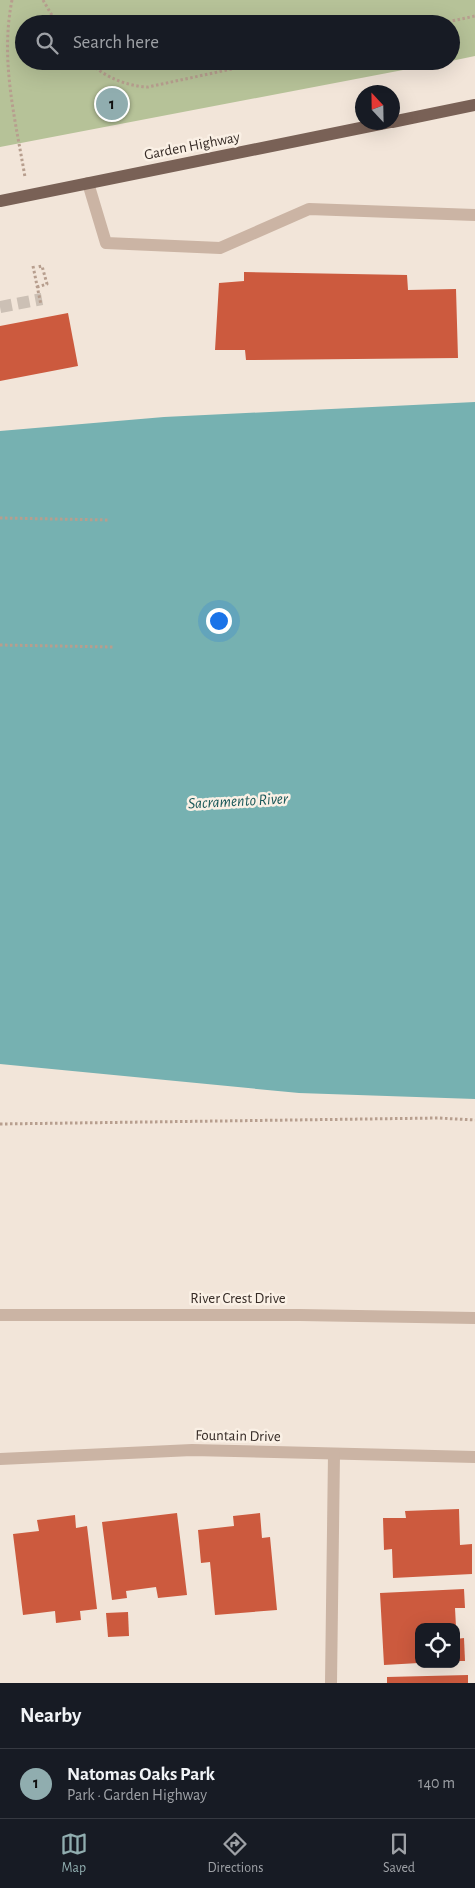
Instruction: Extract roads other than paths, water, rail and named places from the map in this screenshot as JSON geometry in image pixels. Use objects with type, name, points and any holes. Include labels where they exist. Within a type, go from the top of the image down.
[{"type":"main road","name":"Garden Highway","points":[[400,120],[475,105]]},
{"type":"main road","name":"Garden Highway","points":[[0,201],[355,129]]},
{"type":"street","points":[[88,183],[106,243],[220,248],[309,209],[475,215]]},
{"type":"street","name":"River Crest Drive","points":[[0,1315],[300,1315],[475,1318]]},
{"type":"street","name":"Fountain Drive","points":[[0,1459],[192,1450],[475,1457]]},
{"type":"street","points":[[331,1683],[334,1454]]},
{"type":"water","name":"Sacramento River","points":[[475,402],[475,1099],[299,1093],[0,1064],[0,431],[164,417]]},
{"type":"tunnel","points":[[0,307],[42,299]]},
{"type":"place","name":"Natomas Oaks Park","points":[[112,104]]}]
